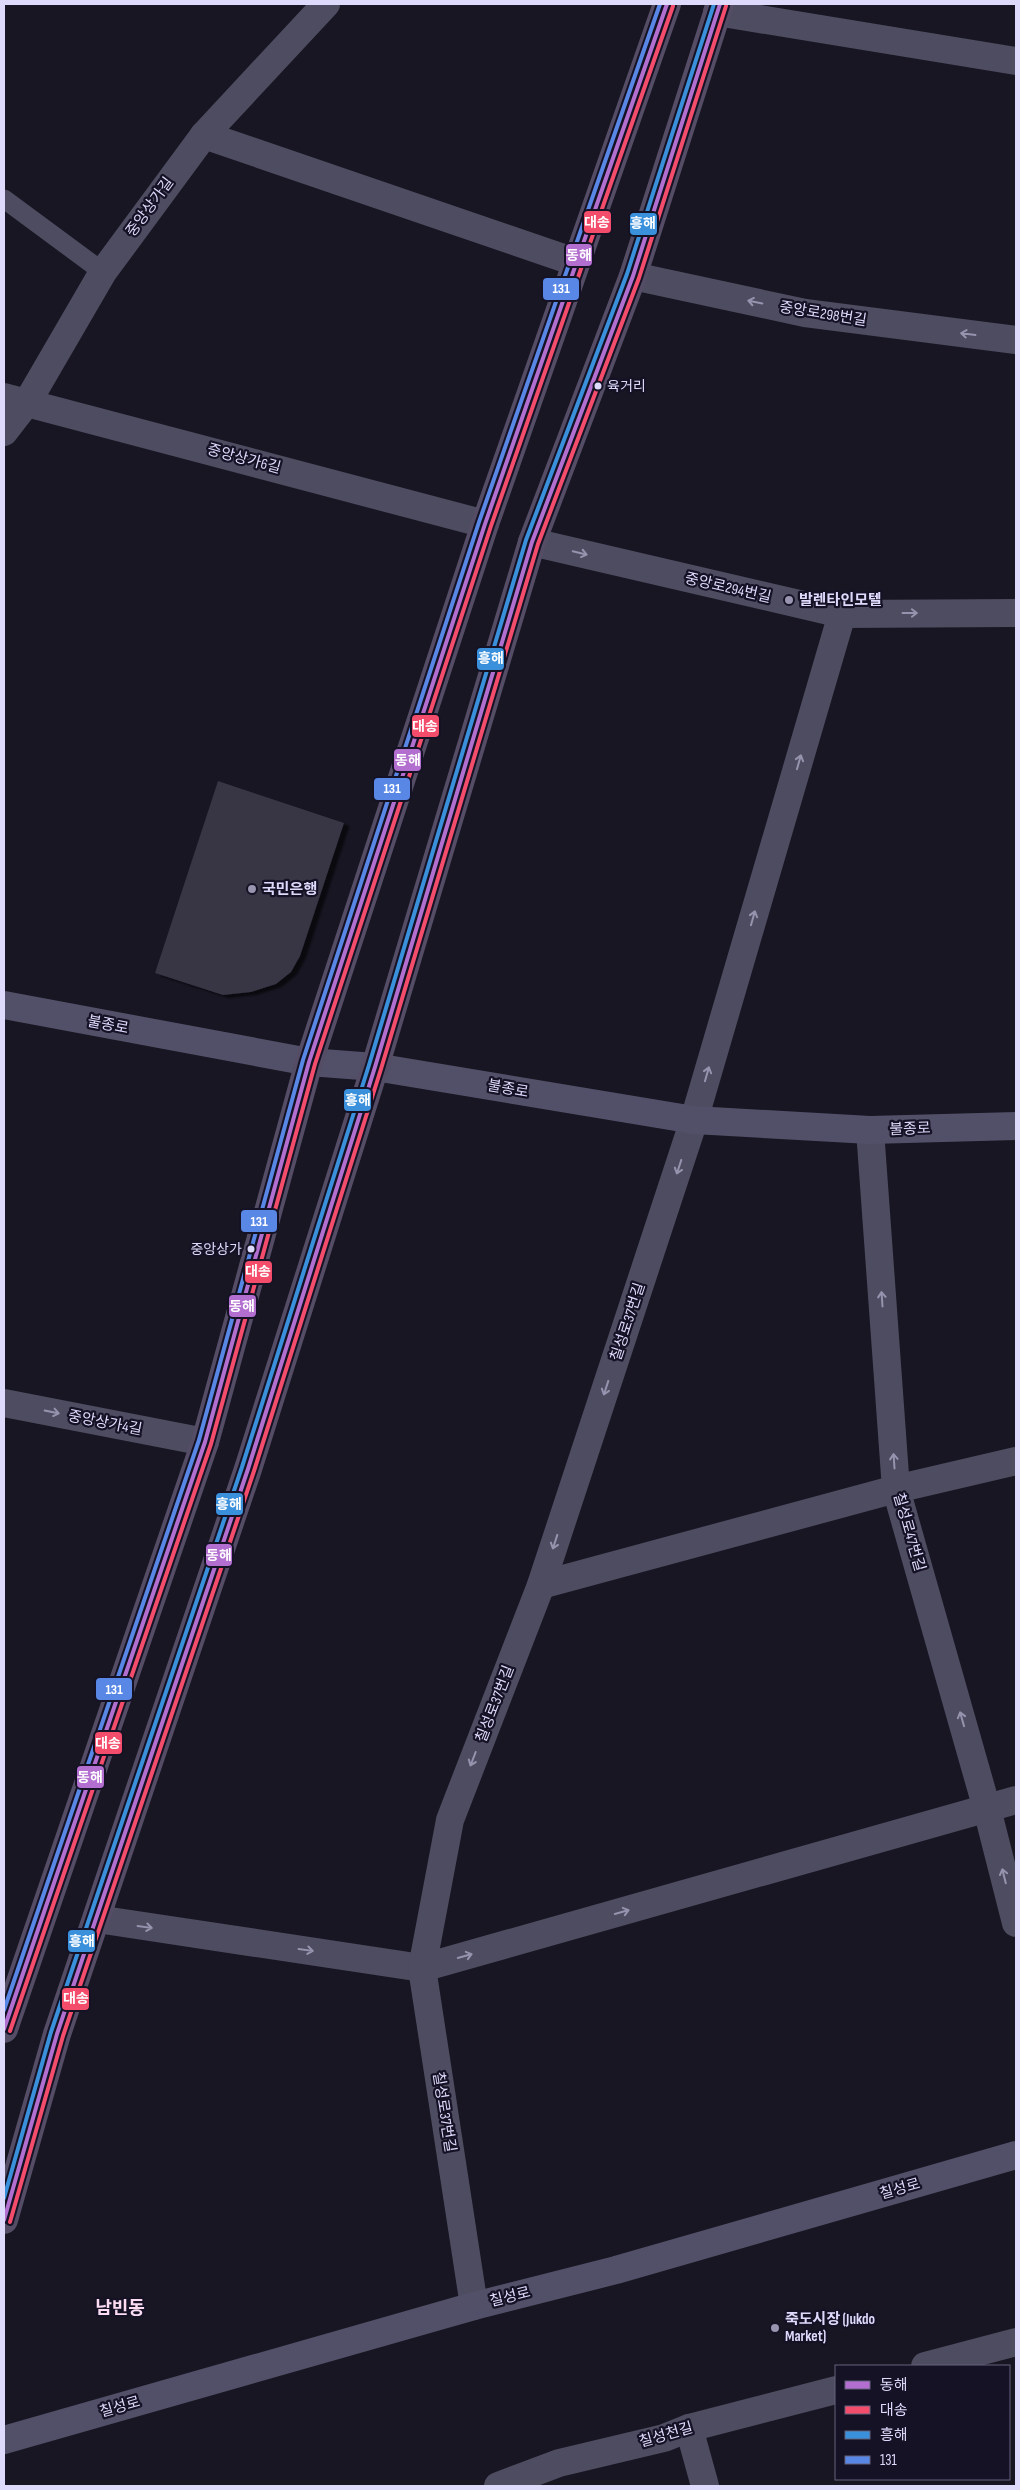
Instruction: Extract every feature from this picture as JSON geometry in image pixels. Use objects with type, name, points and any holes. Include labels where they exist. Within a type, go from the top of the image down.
[{"type":"main road","points":[[4,2029],[205,1442],[309,1062],[485,524],[575,262],[667,4]]},
{"type":"main road","points":[[4,2220],[57,2034],[248,1469],[374,1067],[532,542],[633,276],[719,8]]},
{"type":"street","name":"중앙상가길","points":[[4,432],[16,399],[103,272],[204,135],[326,4]]},
{"type":"street","points":[[719,8],[1016,61]]},
{"type":"street","points":[[204,135],[575,262]]},
{"type":"street","name":"중앙로298번길","points":[[633,276],[805,313],[1016,340]]},
{"type":"street","name":"중앙상가6길","points":[[16,399],[485,524]]},
{"type":"street","name":"중앙로294번길","points":[[532,542],[842,614],[1016,612]]},
{"type":"street","name":"칠성로37번길","points":[[474,2306],[422,1968],[450,1820],[541,1585],[694,1120],[842,614]]},
{"type":"street","name":"불종로","points":[[4,1005],[309,1062],[374,1067],[694,1120],[870,1130],[1016,1126]]},
{"type":"street","name":"칠성로47번길","points":[[870,1130],[896,1489],[988,1809],[1016,1923]]},
{"type":"street","name":"중앙상가4길","points":[[4,1403],[205,1442]]},
{"type":"street","points":[[541,1585],[896,1489],[1016,1461]]},
{"type":"street","points":[[97,1919],[422,1968],[1016,1800]]},
{"type":"street","name":"칠성로","points":[[4,2440],[474,2306],[616,2270],[1016,2156]]},
{"type":"street","points":[[929,2365],[1016,2342]]},
{"type":"street","name":"칠성천길","points":[[498,2486],[559,2463],[664,2438],[690,2428],[835,2390]]},
{"type":"street","points":[[690,2428],[705,2486]]},
{"type":"lane","points":[[4,199],[103,272]]},
{"type":"building","name":"국민은행","points":[[218,781],[344,823],[300,956],[291,972],[276,984],[251,992],[223,995],[155,973]]},
{"type":"transit line","name":"131","points":[[4,2010],[199,1440],[303,1060],[479,522],[660,4]]},
{"type":"transit line","name":"동해","points":[[4,2029],[205,1442],[309,1062],[485,524],[667,4]]},
{"type":"transit line","name":"흥해","points":[[4,2198],[51,2032],[242,1467],[369,1065],[526,540],[627,274],[714,4]]},
{"type":"transit line","name":"동해","points":[[4,2220],[57,2034],[248,1469],[375,1067],[532,542],[633,276],[720,4]]},
{"type":"transit line","name":"대송","points":[[10,2031],[211,1444],[315,1064],[491,526],[673,6]]},
{"type":"transit line","name":"대송","points":[[10,2222],[63,2036],[254,1471],[381,1069],[538,544],[639,278],[726,6]]},
{"type":"place","name":"육거리","points":[[598,386]]},
{"type":"place","name":"발렌타인모텔","points":[[789,600]]},
{"type":"place","name":"국민은행","points":[[252,889]]},
{"type":"place","name":"중앙상가","points":[[251,1249]]},
{"type":"place","name":"죽도시장 (Jukdo Market)","points":[[775,2328]]},
{"type":"district","name":"남빈동","points":[[120,2308]]}]
